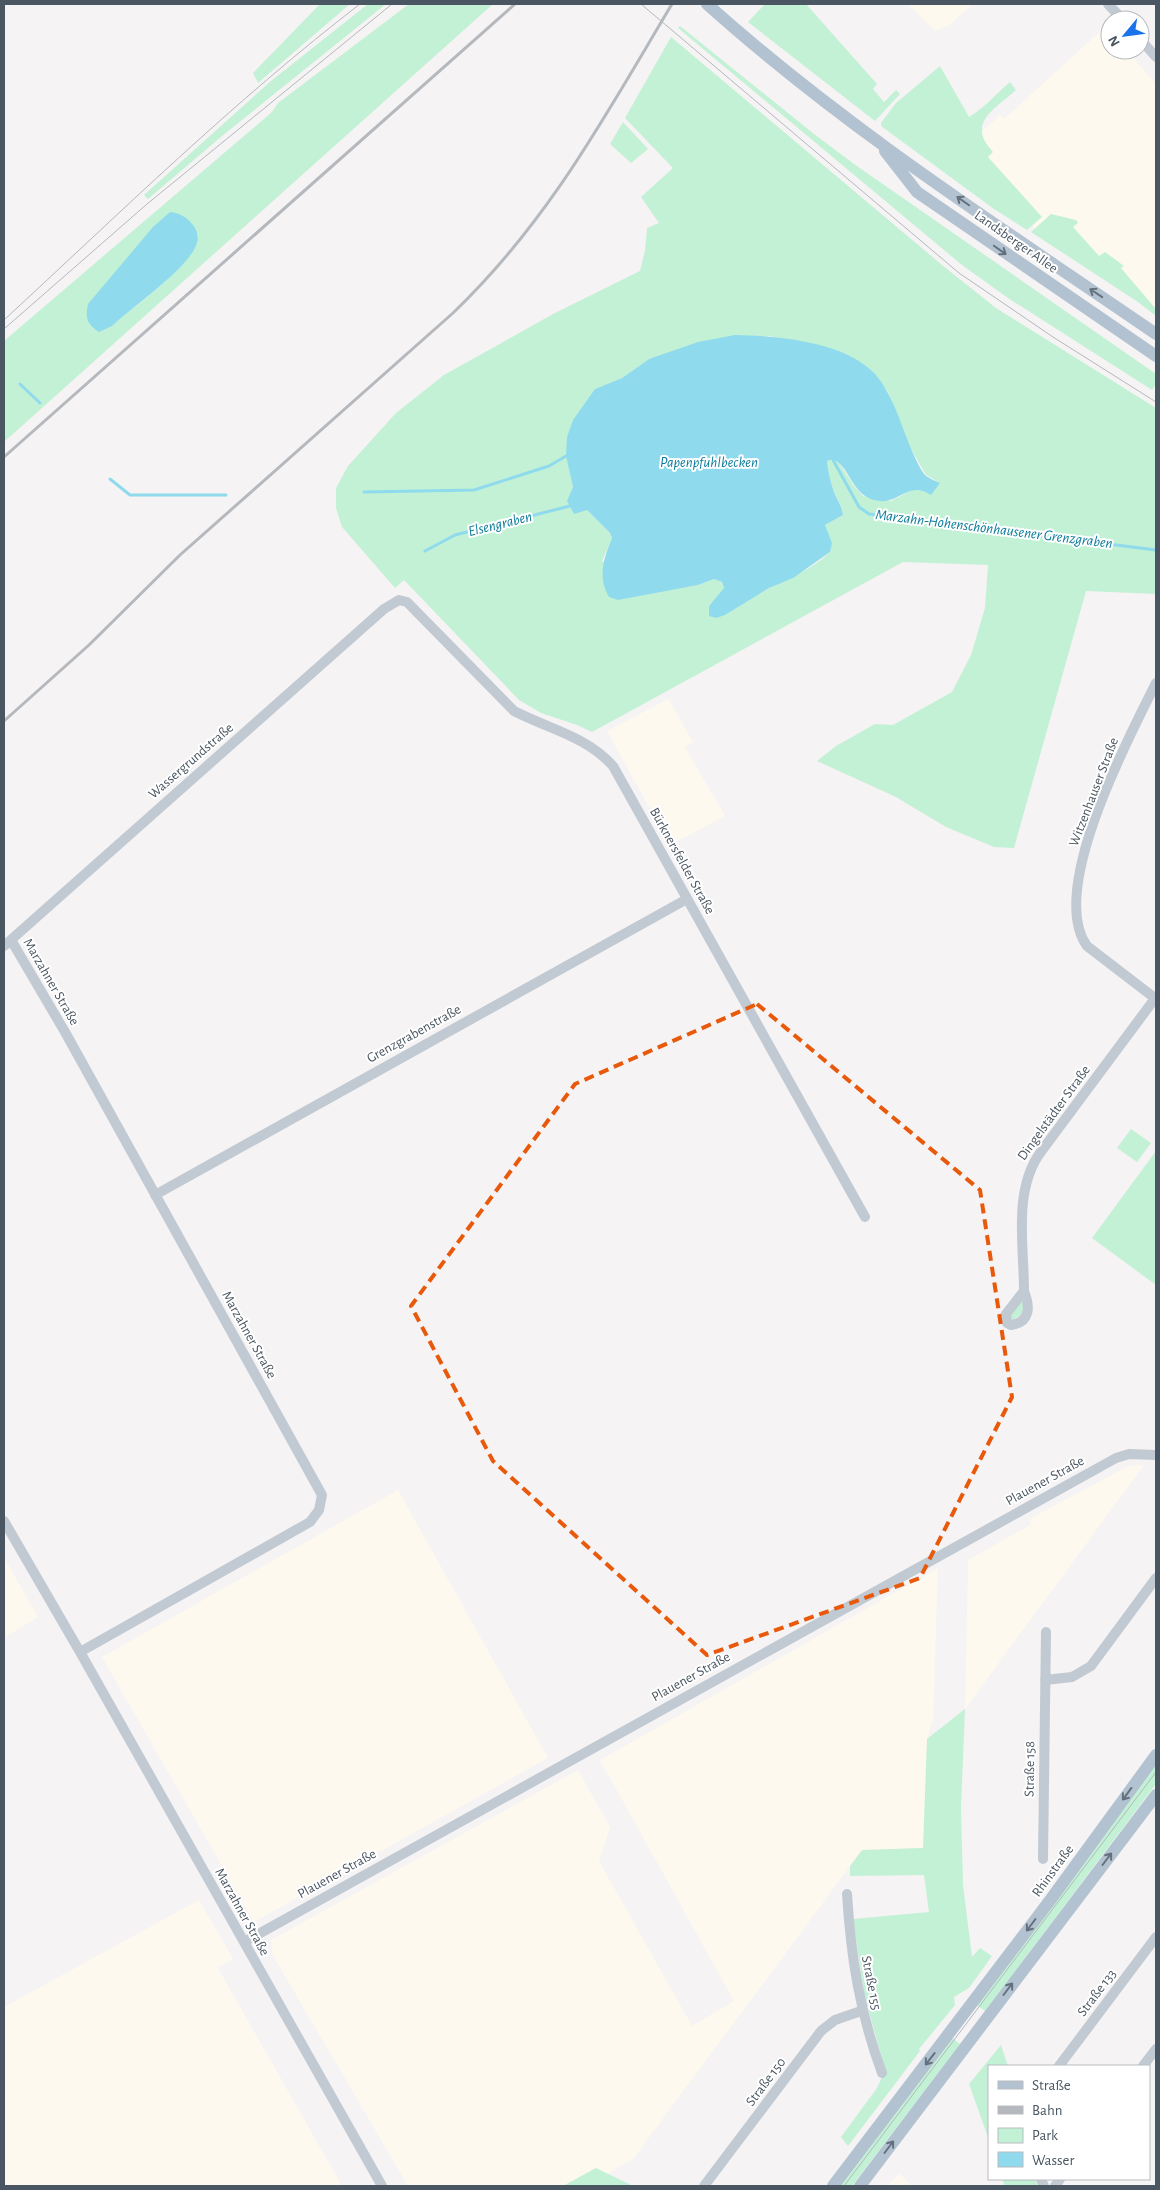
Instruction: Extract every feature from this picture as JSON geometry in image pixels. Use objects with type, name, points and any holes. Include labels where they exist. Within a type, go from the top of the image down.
[{"type":"main road","name":"Landsberger Allee","points":[[707,4],[783,69],[874,138],[1156,334]]},
{"type":"main road","name":"Landsberger Allee","points":[[874,138],[917,192],[1156,356]]},
{"type":"main road","name":"Rhinstraße","points":[[833,2186],[960,2020],[1156,1755]]},
{"type":"main road","points":[[860,2186],[978,2027],[1156,1795]]},
{"type":"street","name":"Bürknersfelder Straße","points":[[392,603],[399,600],[407,602],[514,711],[578,738],[602,754],[613,766],[865,1217]]},
{"type":"street","name":"Wassergrundstraße","points":[[7,943],[392,603]]},
{"type":"street","name":"Witzenhauser Straße","points":[[1156,683],[1098,809],[1084,851],[1076,899],[1077,921],[1086,946],[1156,998]]},
{"type":"street","name":"Grenzgrabenstraße","points":[[155,1195],[687,898]]},
{"type":"street","name":"Marzahner Straße","points":[[7,943],[60,1024],[319,1487],[322,1502],[315,1516],[302,1527],[80,1652]]},
{"type":"street","name":"Dingelstädter Straße","points":[[1024,1291],[1023,1197],[1028,1174],[1040,1153],[1156,998]]},
{"type":"street","name":"Plauener Straße","points":[[244,1942],[1116,1458],[1129,1454],[1156,1455]]},
{"type":"street","name":"Marzahner Straße","points":[[4,1521],[382,2186]]},
{"type":"street","points":[[1045,1680],[1072,1677],[1091,1666],[1156,1578]]},
{"type":"street","name":"Straße 158","points":[[1043,1858],[1046,1632]]},
{"type":"street","name":"Straße 155","points":[[847,1894],[850,1945],[861,2011],[882,2073]]},
{"type":"street","name":"Straße 133","points":[[1060,2065],[1156,1937]]},
{"type":"street","name":"Straße 150","points":[[704,2186],[821,2031],[835,2020],[861,2011]]},
{"type":"street","points":[[1145,2065],[1156,2049]]},
{"type":"highlighted area","points":[[757,1004],[980,1190],[1012,1397],[920,1578],[707,1655],[493,1461],[411,1306],[575,1084]]},
{"type":"shaded area","points":[[908,4],[973,4],[949,25],[935,31]]},
{"type":"shaded area","points":[[1100,32],[1100,60],[1135,60],[1156,84],[1156,313],[946,165],[1000,115],[1004,119]]},
{"type":"shaded area","points":[[668,699],[693,742],[685,747],[725,816],[670,845],[607,731]]},
{"type":"shaded area","points":[[1144,1465],[965,1709],[968,1560],[1030,1525],[1031,1518],[1129,1466]]},
{"type":"shaded area","points":[[398,1490],[548,1758],[254,1922],[102,1657]]},
{"type":"shaded area","points":[[4,1557],[38,1617],[4,1638]]},
{"type":"shaded area","points":[[938,1568],[933,1719],[927,1739],[924,1848],[862,1850],[633,2159],[607,2174],[596,2168],[563,2186],[408,2186],[272,1954],[271,1940],[578,1770],[610,1827],[599,1861],[692,2026],[734,2001],[600,1760]]},
{"type":"shaded area","points":[[199,1900],[233,1959],[218,1968],[342,2186],[4,2186],[4,2007]]},
{"type":"shaded area","points":[[899,2173],[911,2185],[911,2186],[888,2186]]},
{"type":"green space","points":[[320,4],[350,4],[258,83],[253,73]]},
{"type":"green space","points":[[368,4],[386,4],[222,136],[148,199],[144,195],[271,81]]},
{"type":"green space","points":[[409,4],[493,4],[4,442],[4,341],[272,112],[278,103]],"holes":[[[198,233],[195,245],[176,271],[112,326]]]},
{"type":"green space","points":[[765,4],[806,4],[877,84],[873,89],[884,102],[896,90],[900,94],[875,121],[748,22]]},
{"type":"green space","points":[[680,26],[854,164],[1156,374],[1156,384],[1152,390],[1008,298],[962,265],[678,28]]},
{"type":"green space","points":[[671,37],[942,265],[996,308],[1156,408],[1156,594],[1086,591],[1014,848],[994,847],[946,827],[896,797],[817,761],[836,746],[875,724],[893,725],[952,692],[971,655],[985,608],[988,565],[903,562],[592,732],[541,713],[519,700],[404,580],[395,588],[342,527],[336,508],[336,488],[348,466],[396,413],[444,375],[555,313],[640,271],[645,251],[647,228],[659,223],[641,197],[673,168],[625,118]],"holes":[[[769,336],[822,347],[874,374],[888,392],[910,447],[926,475],[940,483],[923,490],[914,489],[891,501],[863,496],[854,486],[838,461],[832,458],[827,461],[832,486],[843,515],[825,525],[830,552],[809,568],[763,591],[725,615],[709,606],[724,589],[722,582],[714,579],[698,585],[643,594],[602,561],[612,538],[610,533],[587,510],[573,487],[567,459],[595,389],[622,378],[649,359]]]},
{"type":"green space","points":[[940,66],[969,117],[1010,82],[1016,90],[986,118],[982,133],[985,142],[993,152],[988,157],[1042,217],[1027,230],[994,209],[881,126],[881,123],[896,103]]},
{"type":"green space","points":[[623,122],[648,149],[631,163],[610,144]]},
{"type":"green space","points":[[1051,214],[1076,220],[1078,223],[1073,227],[1099,256],[1105,252],[1124,266],[1121,268],[1156,309],[1156,316],[1138,302],[1031,232]]},
{"type":"green space","points":[[1131,1129],[1151,1143],[1137,1162],[1117,1148]]},
{"type":"green space","points":[[1156,1151],[1156,1285],[1092,1238]]},
{"type":"green space","points":[[1020,1302],[1025,1302],[1022,1314],[1012,1320],[1010,1317]]},
{"type":"green space","points":[[965,1709],[961,1808],[963,1885],[972,1957],[980,1948],[992,1956],[969,1988],[954,1997],[955,2005],[919,2049],[920,2051],[848,2146],[841,2137],[877,2088],[885,2070],[864,1993],[853,1919],[929,1912],[924,1875],[850,1876],[850,1866],[862,1850],[923,1848],[927,1739]]},
{"type":"green space","points":[[1156,1765],[1156,1784],[985,2011],[977,2005]]},
{"type":"green space","points":[[952,2038],[960,2044],[852,2186],[840,2186]]},
{"type":"green space","points":[[1001,2045],[1008,2065],[988,2065],[988,2137],[969,2084]]},
{"type":"green space","points":[[596,2168],[633,2186],[563,2186]]},
{"type":"green space","points":[[1002,2180],[1035,2180],[1038,2186],[1005,2186]]},
{"type":"water","points":[[170,212],[184,217],[195,228],[198,238],[193,251],[185,262],[160,286],[112,326],[99,332],[88,320],[88,304],[153,227]]},
{"type":"water","name":"Papenpfuhlbecken","points":[[735,335],[810,342],[846,354],[862,363],[875,374],[888,394],[923,472],[926,476],[940,483],[931,495],[916,490],[909,491],[890,500],[874,500],[860,491],[843,467],[832,459],[827,461],[829,472],[843,515],[825,525],[832,543],[830,552],[793,578],[769,588],[725,615],[716,618],[709,616],[709,606],[724,588],[722,582],[714,579],[698,585],[618,600],[609,597],[603,582],[603,567],[612,538],[610,533],[587,510],[574,514],[567,501],[573,487],[566,456],[567,437],[573,420],[595,389],[622,378],[649,359],[698,342]]},
{"type":"waterway","name":"Marzahn-Hohenschönhausener Grenzgraben","points":[[20,384],[40,403]]},
{"type":"waterway","name":"Marzahn-Hohenschönhausener Grenzgraben","points":[[364,492],[474,490],[549,466],[566,456]]},
{"type":"waterway","name":"Marzahn-Hohenschönhausener Grenzgraben","points":[[832,458],[859,507],[869,514],[1156,550]]},
{"type":"waterway","name":"Marzahn-Hohenschönhausener Grenzgraben","points":[[110,479],[130,495],[226,495]]},
{"type":"waterway","name":"Elsengraben","points":[[425,551],[455,535],[574,505]]},
{"type":"tram line","points":[[4,320],[223,118],[313,41],[360,4]]},
{"type":"tram line","points":[[4,329],[147,204],[392,4]]},
{"type":"tram line","points":[[641,4],[959,273],[1053,337],[1156,402]]},
{"type":"tram line","points":[[844,2186],[1156,1772]]},
{"type":"railway","points":[[4,457],[515,4]]},
{"type":"railway","points":[[4,721],[89,645],[180,555],[453,313],[487,278],[518,242],[573,166],[599,127],[672,4]]}]
